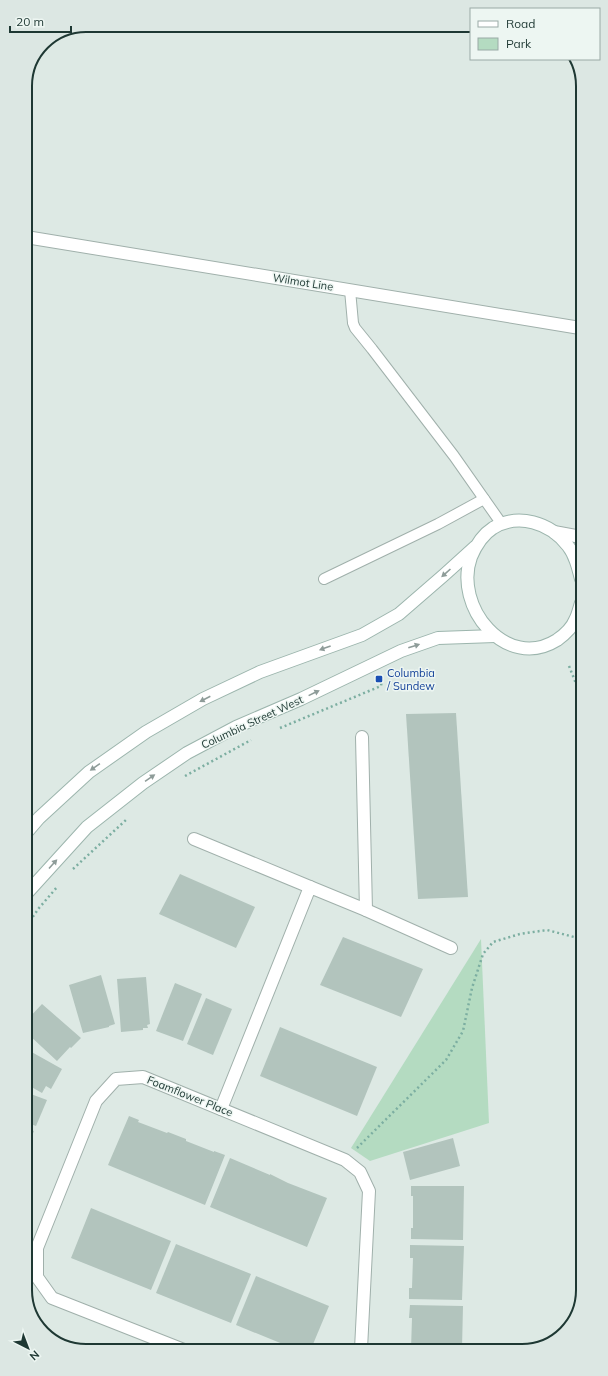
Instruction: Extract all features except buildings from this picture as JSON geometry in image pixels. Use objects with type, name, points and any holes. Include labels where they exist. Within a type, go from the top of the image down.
[{"type":"street","name":"Wilmot Line","points":[[32,238],[576,327]]},
{"type":"street","points":[[32,826],[88,772],[146,732],[203,700],[260,672],[362,635],[399,614],[475,547],[486,532],[502,523],[519,520],[537,523],[554,532],[568,546],[576,560]]},
{"type":"street","points":[[554,532],[576,536]]},
{"type":"street","points":[[475,547],[468,565],[467,585],[472,604],[482,622],[496,636],[513,645],[530,648],[548,645],[563,636],[576,621]]},
{"type":"street","name":"Columbia Street West","points":[[32,888],[87,827],[142,783],[187,753],[236,727],[301,699],[401,651],[438,638],[496,636]]},
{"type":"street","points":[[362,737],[366,910]]},
{"type":"street","points":[[194,839],[366,910],[451,948]]},
{"type":"street","points":[[221,1109],[310,888]]},
{"type":"street","name":"Foamflower Place","points":[[169,1344],[52,1298],[37,1277],[37,1248],[96,1101],[116,1080],[143,1077],[345,1160],[360,1172],[369,1191],[361,1344]]},
{"type":"lane","points":[[350,290],[353,323],[355,328],[454,456],[502,523]]},
{"type":"lane","points":[[324,579],[438,524],[484,499]]},
{"type":"path","points":[[278,729],[381,686],[383,674],[378,661]]},
{"type":"path","points":[[569,666],[576,684]]},
{"type":"path","points":[[180,780],[257,737]]},
{"type":"path","points":[[70,872],[127,818]]},
{"type":"path","points":[[32,918],[60,884]]},
{"type":"path","points":[[345,1160],[446,1060],[463,1031],[472,988],[483,954],[494,942],[520,934],[547,930],[576,937]]},
{"type":"green space","points":[[481,939],[489,1123],[370,1161],[351,1148]]},
{"type":"place","name":"Columbia / Sundew","points":[[379,679]]}]
